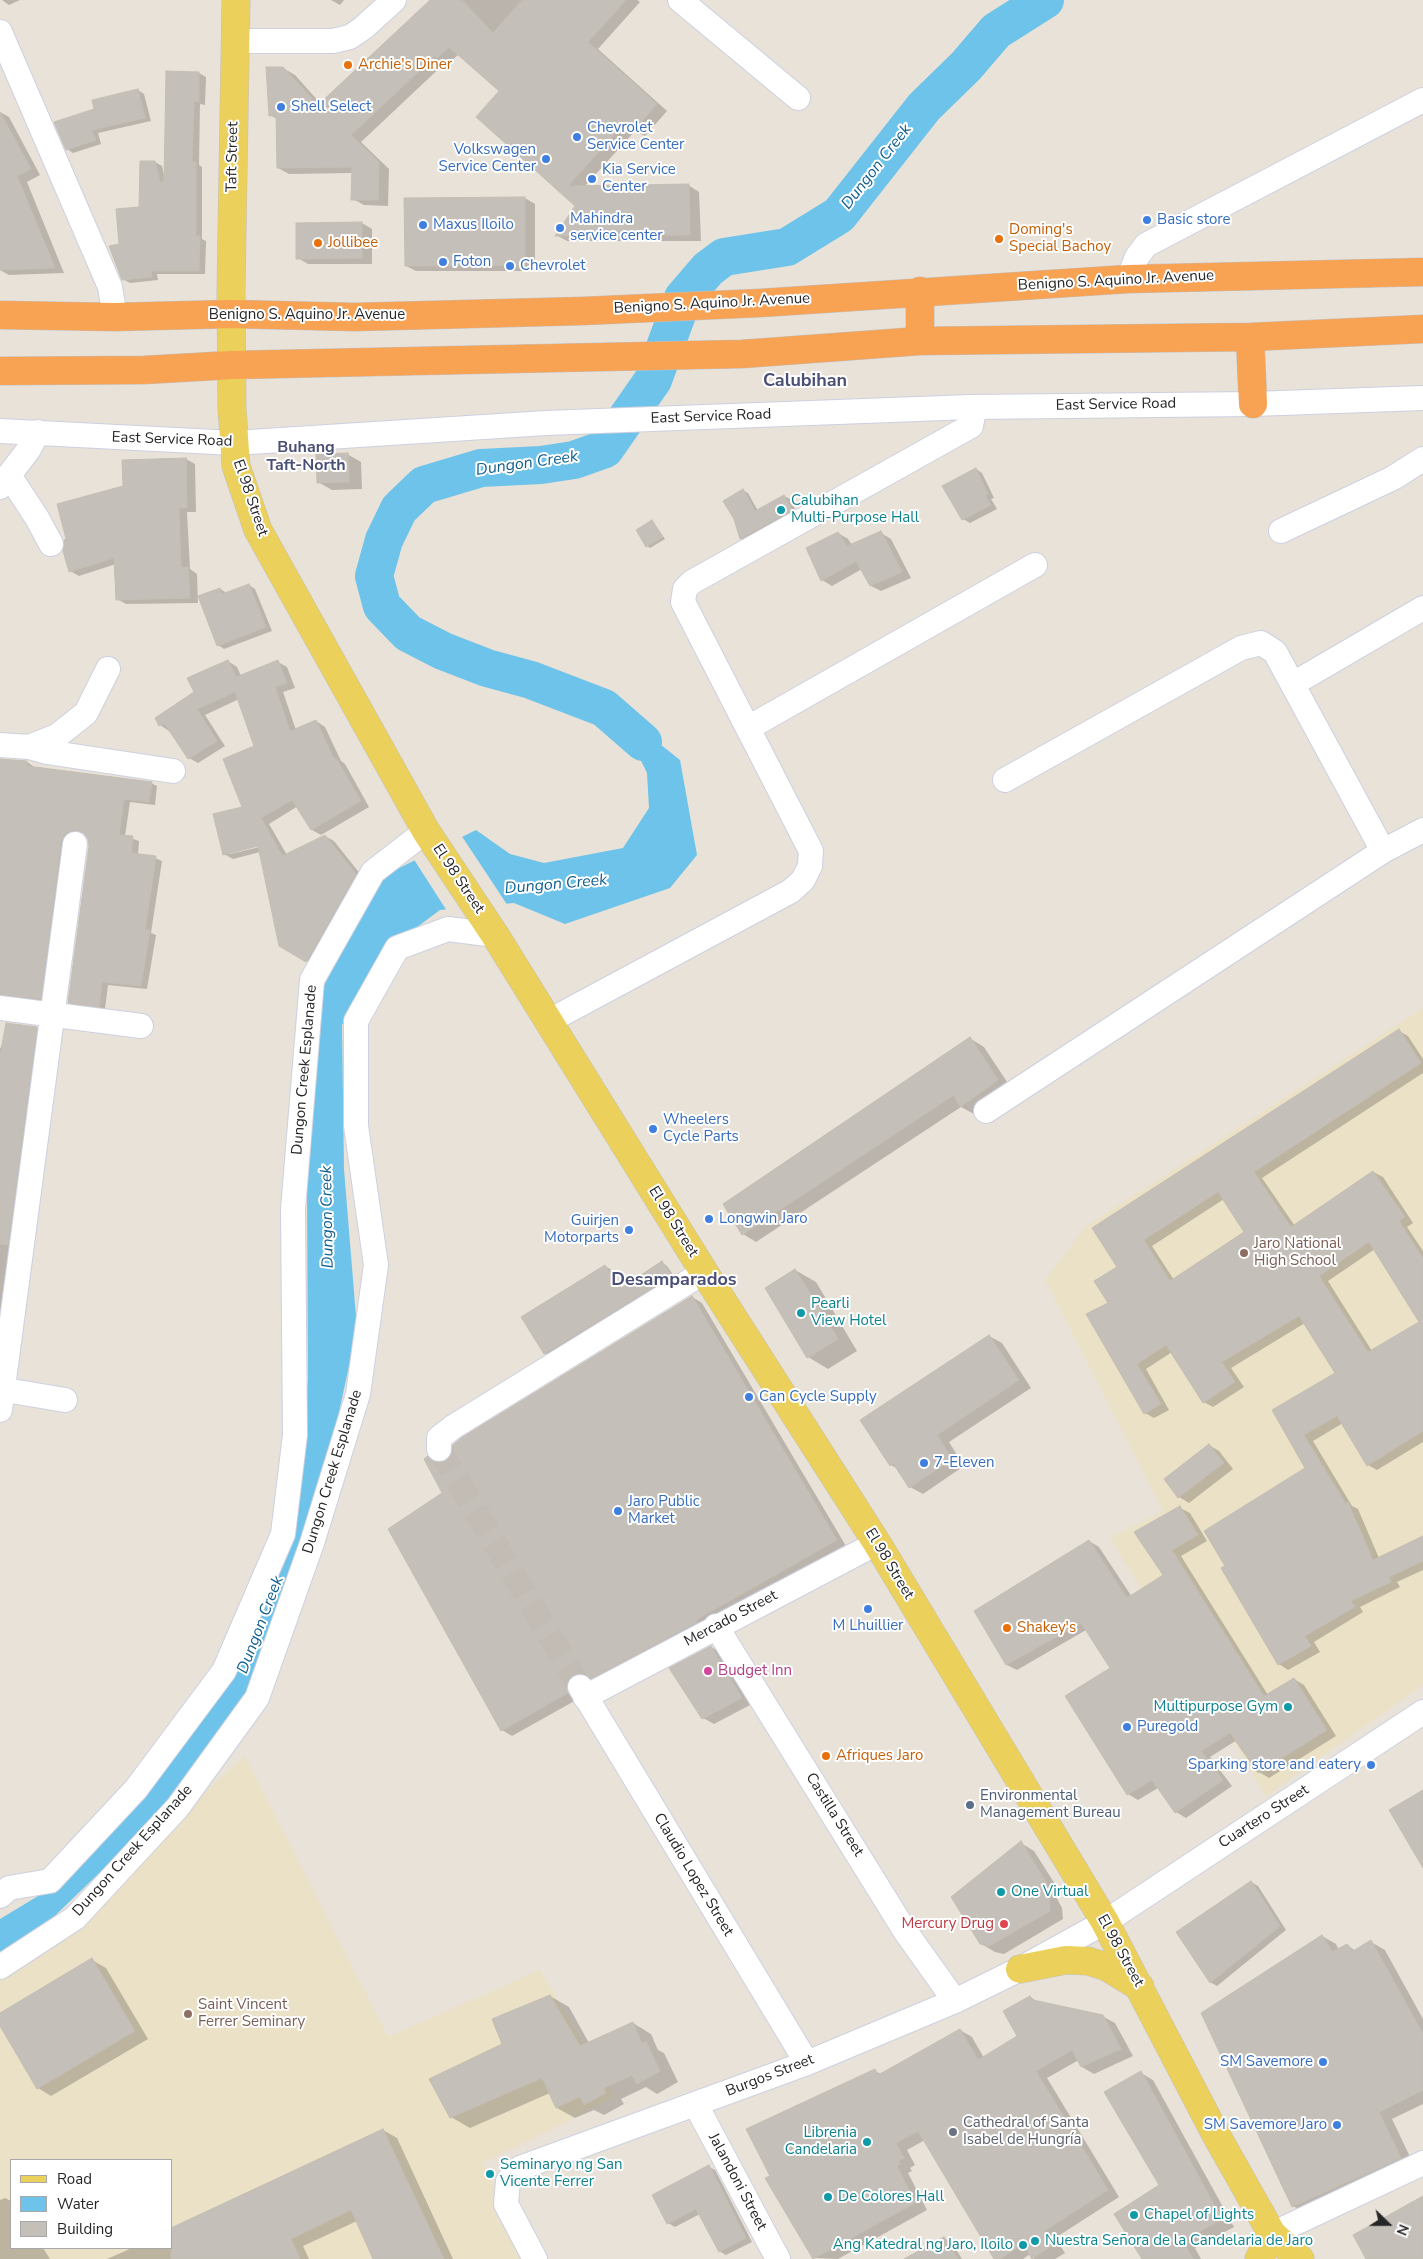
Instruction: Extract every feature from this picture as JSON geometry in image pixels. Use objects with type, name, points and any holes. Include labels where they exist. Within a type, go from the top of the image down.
[{"type":"highway","name":"Benigno S. Aquino Jr. Avenue","points":[[0,315],[115,317],[231,314],[355,317],[583,311],[760,303],[920,291],[1128,279],[1423,272]]},
{"type":"highway","points":[[920,291],[920,342]]},
{"type":"highway","points":[[0,371],[144,370],[232,365],[742,354],[920,342],[1250,337],[1423,329]]},
{"type":"highway","points":[[1250,337],[1253,404]]},
{"type":"main road","name":"Taft Street","points":[[231,314],[236,0]]},
{"type":"main road","name":"El 98 Street","points":[[231,314],[236,466],[258,530],[426,831],[495,935],[704,1272],[877,1543],[1105,1922],[1215,2133],[1272,2234],[1300,2259]]},
{"type":"main road","points":[[1020,1969],[1066,1960],[1088,1961],[1107,1968],[1141,1988]]},
{"type":"main road","points":[[1259,2259],[1272,2234]]},
{"type":"street","points":[[234,41],[333,41],[350,37],[394,0]]},
{"type":"street","points":[[680,0],[798,98]]},
{"type":"street","points":[[0,32],[110,288],[115,317]]},
{"type":"street","points":[[1128,279],[1137,257],[1146,245],[1423,100]]},
{"type":"street","name":"East Service Road","points":[[0,431],[234,443],[546,423],[970,407],[1253,404],[1423,398]]},
{"type":"street","points":[[549,1021],[791,891],[803,880],[810,866],[811,851],[683,602],[685,589],[692,582],[972,426],[973,415],[970,407]]},
{"type":"street","points":[[38,432],[29,449],[5,481],[38,518],[50,544]]},
{"type":"street","points":[[1281,531],[1393,478],[1423,459]]},
{"type":"street","points":[[748,728],[1036,565]]},
{"type":"street","points":[[1293,684],[1423,608]]},
{"type":"street","points":[[1005,780],[1241,648],[1261,643],[1275,652],[1383,851]]},
{"type":"street","points":[[29,747],[57,736],[86,713],[108,669]]},
{"type":"street","points":[[0,745],[29,747],[47,752],[173,771]]},
{"type":"street","points":[[986,1111],[1383,851],[1423,830]]},
{"type":"street","name":"Dungon Creek Esplanade","points":[[0,1896],[9,1888],[50,1881],[136,1789],[224,1672],[282,1534],[295,1435],[293,1209],[312,980],[373,872],[426,831]]},
{"type":"street","points":[[65,1400],[1,1396],[74,844]]},
{"type":"street","name":"Dungon Creek Esplanade","points":[[0,1967],[75,1918],[178,1807],[257,1698],[312,1543],[359,1385],[376,1265],[356,1126],[356,1021],[397,948],[448,929],[495,935]]},
{"type":"street","points":[[0,1008],[141,1026]]},
{"type":"street","points":[[439,1444],[453,1427],[704,1272]]},
{"type":"street","name":"Mercado Street","points":[[582,1692],[716,1626],[877,1543]]},
{"type":"street","name":"Castilla Street","points":[[716,1626],[906,1931],[955,2001]]},
{"type":"street","name":"Claudio Lopez Street","points":[[582,1692],[808,2063]]},
{"type":"street","name":"Cuartero Street","points":[[1105,1922],[1423,1712]]},
{"type":"street","name":"Burgos Street","points":[[535,2259],[506,2204],[508,2181],[520,2168],[808,2063],[955,2001],[1020,1969],[1105,1922]]},
{"type":"street","name":"Jalandoni Street","points":[[696,2105],[778,2259]]},
{"type":"street","points":[[1272,2234],[1423,2163]]},
{"type":"shaded area","points":[[1423,1008],[1423,1685],[1266,1796],[1110,1538],[1163,1511],[1045,1280],[1085,1227]]},
{"type":"shaded area","name":"Saint Vincent Ferrer Seminary","points":[[245,1756],[388,2037],[540,1970],[615,2097],[483,2163],[530,2259],[0,2259],[0,1973]]},
{"type":"water","points":[[604,708],[651,737],[680,760],[697,855],[670,888],[565,924],[514,903],[440,910],[393,945],[342,1025],[344,1169],[357,1329],[328,1463],[249,1696],[172,1803],[39,1931],[0,1956],[0,1919],[53,1887],[238,1668],[292,1526],[308,1379],[307,1186],[320,994],[377,879],[476,830],[510,854],[544,863],[623,848],[649,808],[647,773],[630,738]]},
{"type":"pier","points":[[461,835],[508,906],[447,911],[413,858]]},
{"type":"building","points":[[430,0],[462,0],[493,33],[522,0],[626,0],[588,42],[657,104],[633,131],[624,124],[568,186],[689,184],[690,235],[555,236],[575,206],[476,117],[499,91],[449,47],[437,58],[435,56],[351,135],[379,162],[378,200],[351,200],[352,167],[277,168],[276,115],[269,116],[266,67],[283,67],[318,105]]},
{"type":"building","points":[[166,71],[199,72],[199,102],[194,101],[192,162],[196,162],[196,236],[200,236],[199,271],[151,271],[152,277],[122,280],[109,246],[119,244],[116,209],[139,207],[140,161],[155,161],[160,182],[164,182]]},
{"type":"building","points":[[138,89],[145,118],[92,130],[96,140],[66,150],[54,122],[94,109],[92,100]]},
{"type":"building","points":[[0,112],[31,169],[17,176],[55,268],[0,270]]},
{"type":"building","points":[[525,197],[525,265],[405,266],[404,198]]},
{"type":"building","points":[[362,222],[362,258],[296,259],[296,223]]},
{"type":"building","points":[[348,453],[349,482],[317,483],[316,454]]},
{"type":"building","points":[[186,458],[187,508],[179,508],[181,568],[188,567],[190,598],[116,600],[114,558],[69,572],[63,551],[64,540],[66,539],[57,504],[123,486],[122,460]]},
{"type":"building","points":[[976,468],[988,494],[985,495],[991,505],[962,520],[942,486]]},
{"type":"building","points":[[743,489],[755,511],[784,495],[792,510],[740,539],[734,519],[723,501]]},
{"type":"building","points":[[652,520],[663,537],[646,547],[636,530]]},
{"type":"building","points":[[881,531],[902,572],[870,586],[856,561],[821,581],[806,548],[838,532],[847,546]]},
{"type":"building","points":[[249,584],[266,627],[217,646],[198,596],[220,588],[222,594]]},
{"type":"building","points":[[228,660],[236,677],[278,660],[287,683],[275,687],[290,731],[316,720],[334,759],[336,758],[361,801],[311,830],[292,800],[261,818],[282,856],[325,835],[356,874],[306,962],[279,946],[258,846],[223,855],[213,814],[242,807],[223,759],[254,746],[235,692],[197,709],[217,741],[188,759],[165,724],[159,726],[155,718],[194,692],[187,678]]},
{"type":"building","points":[[0,759],[27,761],[27,766],[152,782],[149,802],[124,799],[119,835],[133,836],[131,853],[156,856],[145,930],[150,930],[141,986],[102,982],[99,1007],[68,1003],[89,846],[88,839],[84,833],[76,830],[64,835],[61,842],[41,999],[0,995]]},
{"type":"building","points":[[6,1023],[37,1027],[8,1245],[0,1244],[0,1056]]},
{"type":"building","points":[[1399,1029],[1421,1063],[1254,1172],[1291,1227],[1373,1171],[1405,1217],[1399,1221],[1423,1258],[1423,1431],[1367,1466],[1337,1416],[1304,1435],[1346,1504],[1348,1502],[1373,1560],[1423,1536],[1423,1561],[1389,1577],[1391,1582],[1351,1601],[1355,1607],[1305,1636],[1311,1646],[1278,1665],[1221,1568],[1225,1566],[1204,1531],[1305,1468],[1272,1410],[1335,1373],[1299,1316],[1222,1362],[1235,1382],[1203,1403],[1166,1345],[1137,1364],[1161,1404],[1144,1414],[1086,1314],[1108,1303],[1094,1281],[1117,1267],[1092,1228]],"holes":[[[1218,1192],[1244,1232],[1170,1281],[1144,1240]],[[1369,1242],[1419,1322],[1368,1352],[1319,1276]]]},
{"type":"building","points":[[970,1037],[998,1080],[960,1107],[954,1095],[742,1235],[723,1204]]},
{"type":"building","points":[[662,1261],[672,1276],[544,1354],[521,1317],[605,1265],[620,1289]]},
{"type":"building","name":"Pearli View Hotel","points":[[795,1269],[838,1339],[807,1358],[765,1288]]},
{"type":"building","name":"Jaro Public Market","points":[[692,1296],[837,1540],[696,1620],[697,1622],[590,1679],[580,1673],[573,1675],[568,1681],[568,1693],[501,1731],[388,1529],[442,1493],[424,1459],[428,1456],[439,1463],[446,1461],[451,1455],[453,1445],[461,1438]]},
{"type":"building","points":[[989,1335],[1019,1380],[937,1435],[952,1459],[909,1488],[893,1463],[890,1466],[860,1420]]},
{"type":"building","points":[[1209,1444],[1224,1463],[1178,1498],[1164,1479]]},
{"type":"building","points":[[1180,1506],[1198,1535],[1172,1550],[1264,1696],[1294,1678],[1327,1730],[1258,1773],[1230,1733],[1201,1751],[1223,1780],[1175,1813],[1152,1780],[1127,1795],[1065,1696],[1110,1668],[1081,1623],[1006,1665],[974,1611],[1089,1540],[1127,1598],[1163,1575],[1134,1532]]},
{"type":"building","points":[[711,1646],[742,1698],[702,1719],[669,1668]]},
{"type":"building","points":[[1423,1790],[1423,1868],[1389,1810]]},
{"type":"building","name":"One Virtual","points":[[1021,1841],[1047,1884],[1042,1887],[1049,1899],[1050,1911],[989,1946],[980,1944],[951,1897]]},
{"type":"building","points":[[1251,1881],[1280,1926],[1210,1983],[1176,1932]]},
{"type":"building","name":"SM Savemore","points":[[1322,1935],[1332,1952],[1347,1944],[1353,1951],[1371,1940],[1423,2034],[1423,2090],[1379,2112],[1401,2158],[1292,2207],[1201,2013]]},
{"type":"building","points":[[92,1958],[135,2031],[37,2089],[0,2026],[0,2013]]},
{"type":"building","points":[[550,1995],[580,2046],[633,2022],[642,2044],[646,2041],[660,2071],[637,2084],[632,2075],[604,2088],[606,2093],[584,2105],[580,2097],[556,2108],[542,2078],[450,2118],[429,2079],[502,2044],[492,2019]]},
{"type":"building","points":[[1030,1996],[1033,2000],[1103,2015],[1121,2049],[1081,2067],[1072,2050],[1036,2071],[1108,2190],[1044,2231],[1053,2245],[1032,2259],[1023,2244],[1000,2259],[994,2259],[918,2131],[896,2143],[904,2158],[898,2161],[900,2164],[897,2166],[915,2203],[813,2259],[765,2178],[770,2176],[746,2129],[875,2069],[878,2075],[960,2029],[978,2060],[1017,2036],[1003,2011]]},
{"type":"building","points":[[1141,2071],[1222,2219],[1183,2241],[1193,2259],[1142,2259],[1114,2214],[1159,2185],[1104,2092]]},
{"type":"building","points":[[383,2129],[444,2259],[373,2259],[351,2210],[291,2239],[300,2259],[171,2259],[172,2228]]},
{"type":"building","points":[[709,2165],[746,2238],[719,2252],[696,2209],[667,2224],[652,2195]]},
{"type":"building","points":[[1423,2196],[1423,2259],[1366,2259],[1353,2235]]},
{"type":"building","points":[[944,2237],[958,2259],[904,2259]]},
{"type":"waterway","name":"Dungon Creek","points":[[643,742],[604,708],[531,680],[487,668],[443,651],[408,633],[382,606],[374,576],[384,540],[399,509],[424,485],[481,468],[541,465],[574,460],[605,449],[653,380],[683,298],[708,269],[724,257],[787,247],[839,215],[924,107],[966,66],[996,31],[1045,0]]},
{"type":"tunnel","points":[[439,1449],[580,1687]]},
{"type":"place","name":"Archie's Diner","points":[[348,65]]},
{"type":"place","name":"Shell Select","points":[[281,107]]},
{"type":"place","name":"Chevrolet Service Center","points":[[577,137]]},
{"type":"place","name":"Volkswagen Service Center","points":[[546,159]]},
{"type":"place","name":"Kia Service Center","points":[[592,179]]},
{"type":"place","name":"Basic store","points":[[1147,220]]},
{"type":"place","name":"Maxus Iloilo","points":[[423,225]]},
{"type":"place","name":"Mahindra service center","points":[[560,228]]},
{"type":"place","name":"Doming's Special Bachoy","points":[[999,239]]},
{"type":"place","name":"Jollibee","points":[[318,243]]},
{"type":"place","name":"Foton","points":[[443,262]]},
{"type":"place","name":"Chevrolet","points":[[510,266]]},
{"type":"place","name":"Calubihan Multi-Purpose Hall","points":[[781,510]]},
{"type":"place","name":"Wheelers Cycle Parts","points":[[653,1129]]},
{"type":"place","name":"Longwin Jaro","points":[[709,1219]]},
{"type":"place","name":"Guirjen Motorparts","points":[[629,1230]]},
{"type":"place","name":"Jaro National High School","points":[[1244,1253]]},
{"type":"place","name":"Pearli View Hotel","points":[[801,1313]]},
{"type":"place","name":"Can Cycle Supply","points":[[749,1397]]},
{"type":"place","name":"7-Eleven","points":[[924,1463]]},
{"type":"place","name":"Jaro Public Market","points":[[618,1511]]},
{"type":"place","name":"M Lhuillier","points":[[868,1609]]},
{"type":"place","name":"Shakey's","points":[[1007,1628]]},
{"type":"place","name":"Budget Inn","points":[[708,1671]]},
{"type":"place","name":"Multipurpose Gym","points":[[1288,1707]]},
{"type":"place","name":"Puregold","points":[[1127,1727]]},
{"type":"place","name":"Afriques Jaro","points":[[826,1756]]},
{"type":"place","name":"Sparking store and eatery","points":[[1371,1765]]},
{"type":"place","name":"Environmental Management Bureau","points":[[970,1805]]},
{"type":"place","name":"One Virtual","points":[[1001,1892]]},
{"type":"place","name":"Mercury Drug","points":[[1004,1924]]},
{"type":"place","name":"Saint Vincent Ferrer Seminary","points":[[188,2014]]},
{"type":"place","name":"SM Savemore","points":[[1323,2062]]},
{"type":"place","name":"SM Savemore Jaro","points":[[1337,2125]]},
{"type":"place","name":"Cathedral of Santa Isabel de Hungría","points":[[953,2132]]},
{"type":"place","name":"Librenia Candelaria","points":[[867,2142]]},
{"type":"place","name":"Seminaryo ng San Vicente Ferrer","points":[[490,2174]]},
{"type":"place","name":"De Colores Hall","points":[[828,2197]]},
{"type":"place","name":"Chapel of Lights","points":[[1134,2215]]},
{"type":"place","name":"Nuestra Señora de la Candelaria de Jaro","points":[[1035,2241]]},
{"type":"place","name":"Ang Katedral ng Jaro, Iloilo","points":[[1023,2245]]},
{"type":"district","name":"Calubihan","points":[[805,382]]},
{"type":"district","name":"Buhang Taft-North","points":[[306,457]]},
{"type":"district","name":"Desamparados","points":[[674,1281]]}]
